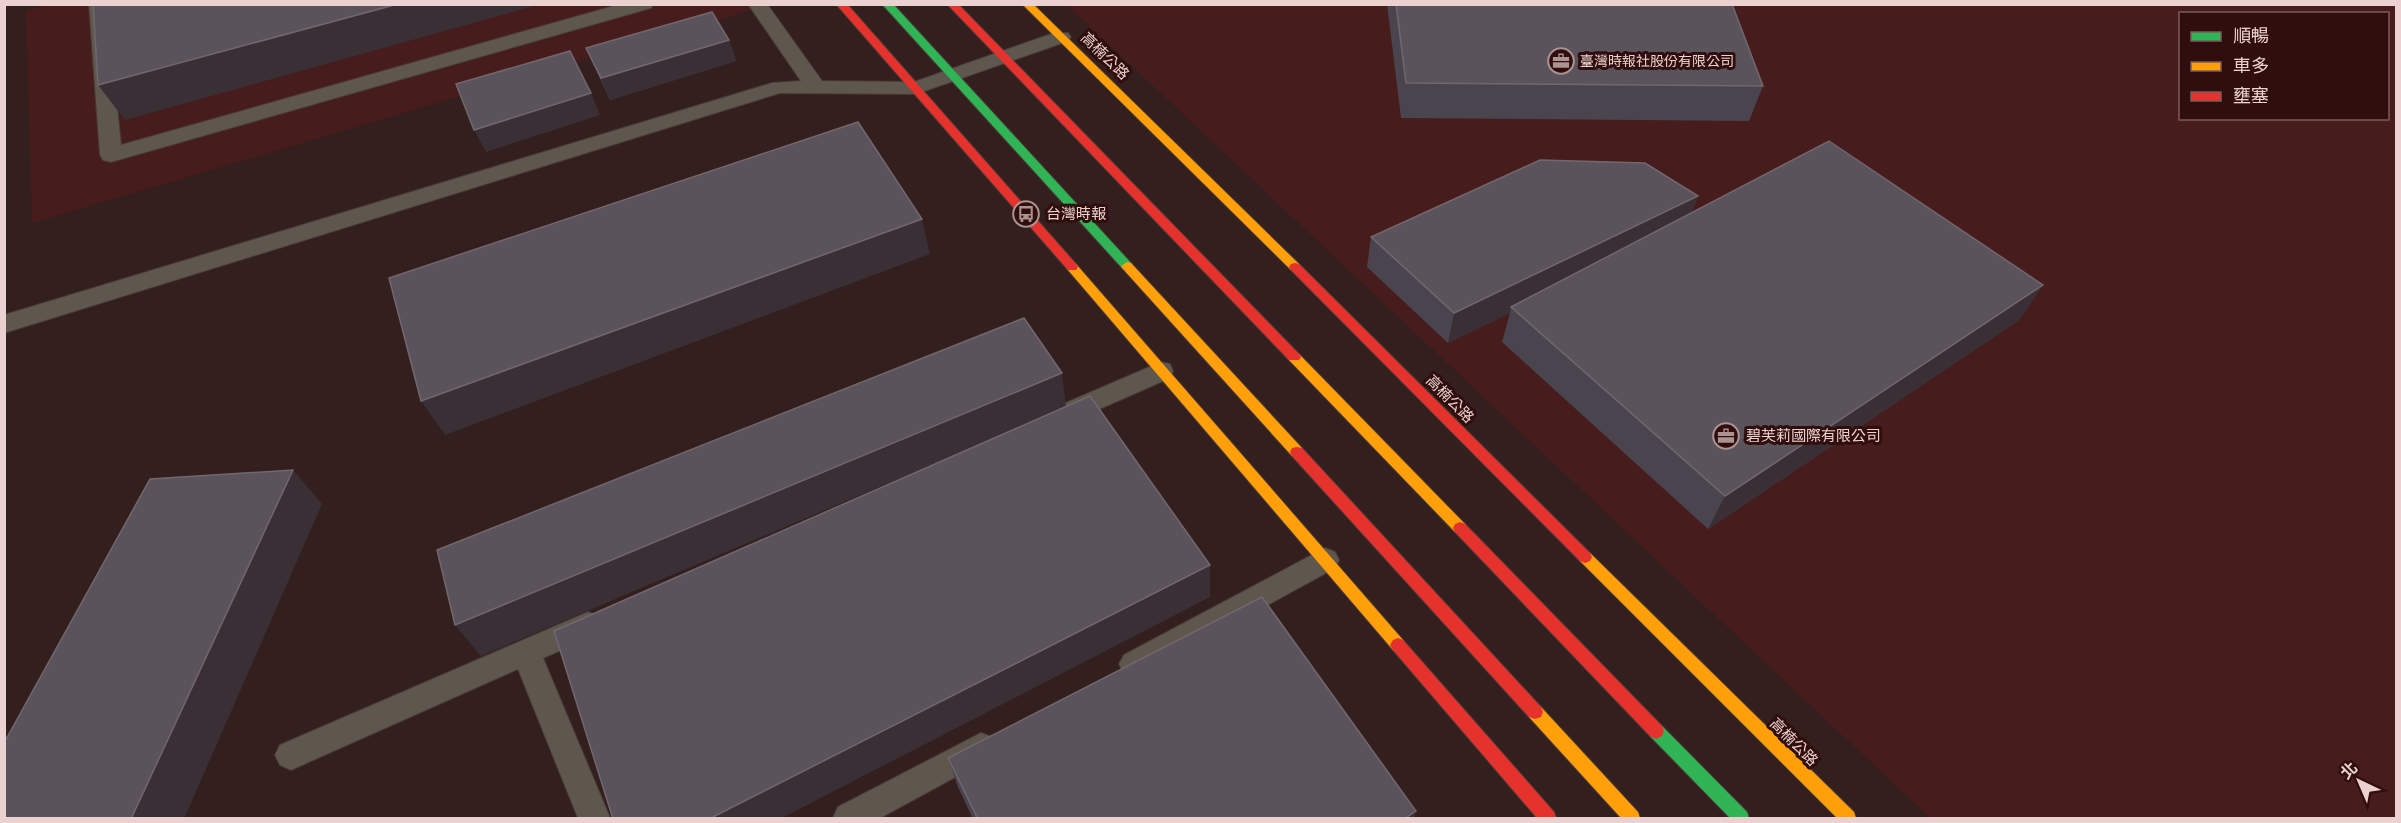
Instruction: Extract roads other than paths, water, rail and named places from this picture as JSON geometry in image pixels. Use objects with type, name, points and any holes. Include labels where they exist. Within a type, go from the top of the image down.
[{"type":"main road","points":[[841,4],[1548,819]]},
{"type":"main road","points":[[887,4],[1632,819]]},
{"type":"main road","points":[[952,4],[1741,819]]},
{"type":"main road","name":"高楠公路","points":[[1027,4],[1848,819]]},
{"type":"lane","points":[[104,4],[97,6],[111,155],[644,4]]},
{"type":"lane","points":[[757,4],[815,86]]},
{"type":"lane","points":[[4,324],[778,87],[916,88],[1061,37]]},
{"type":"lane","points":[[1041,424],[1161,371]]},
{"type":"lane","points":[[1108,678],[1325,560]]},
{"type":"lane","points":[[291,755],[614,613]]},
{"type":"lane","points":[[526,652],[594,819]]},
{"type":"lane","points":[[849,819],[1005,734]]},
{"type":"place","name":"臺灣時報社股份有限公司","points":[[1561,61]]},
{"type":"place","name":"台灣時報","points":[[1026,214]]},
{"type":"place","name":"碧芙莉國際有限公司","points":[[1726,436]]}]
